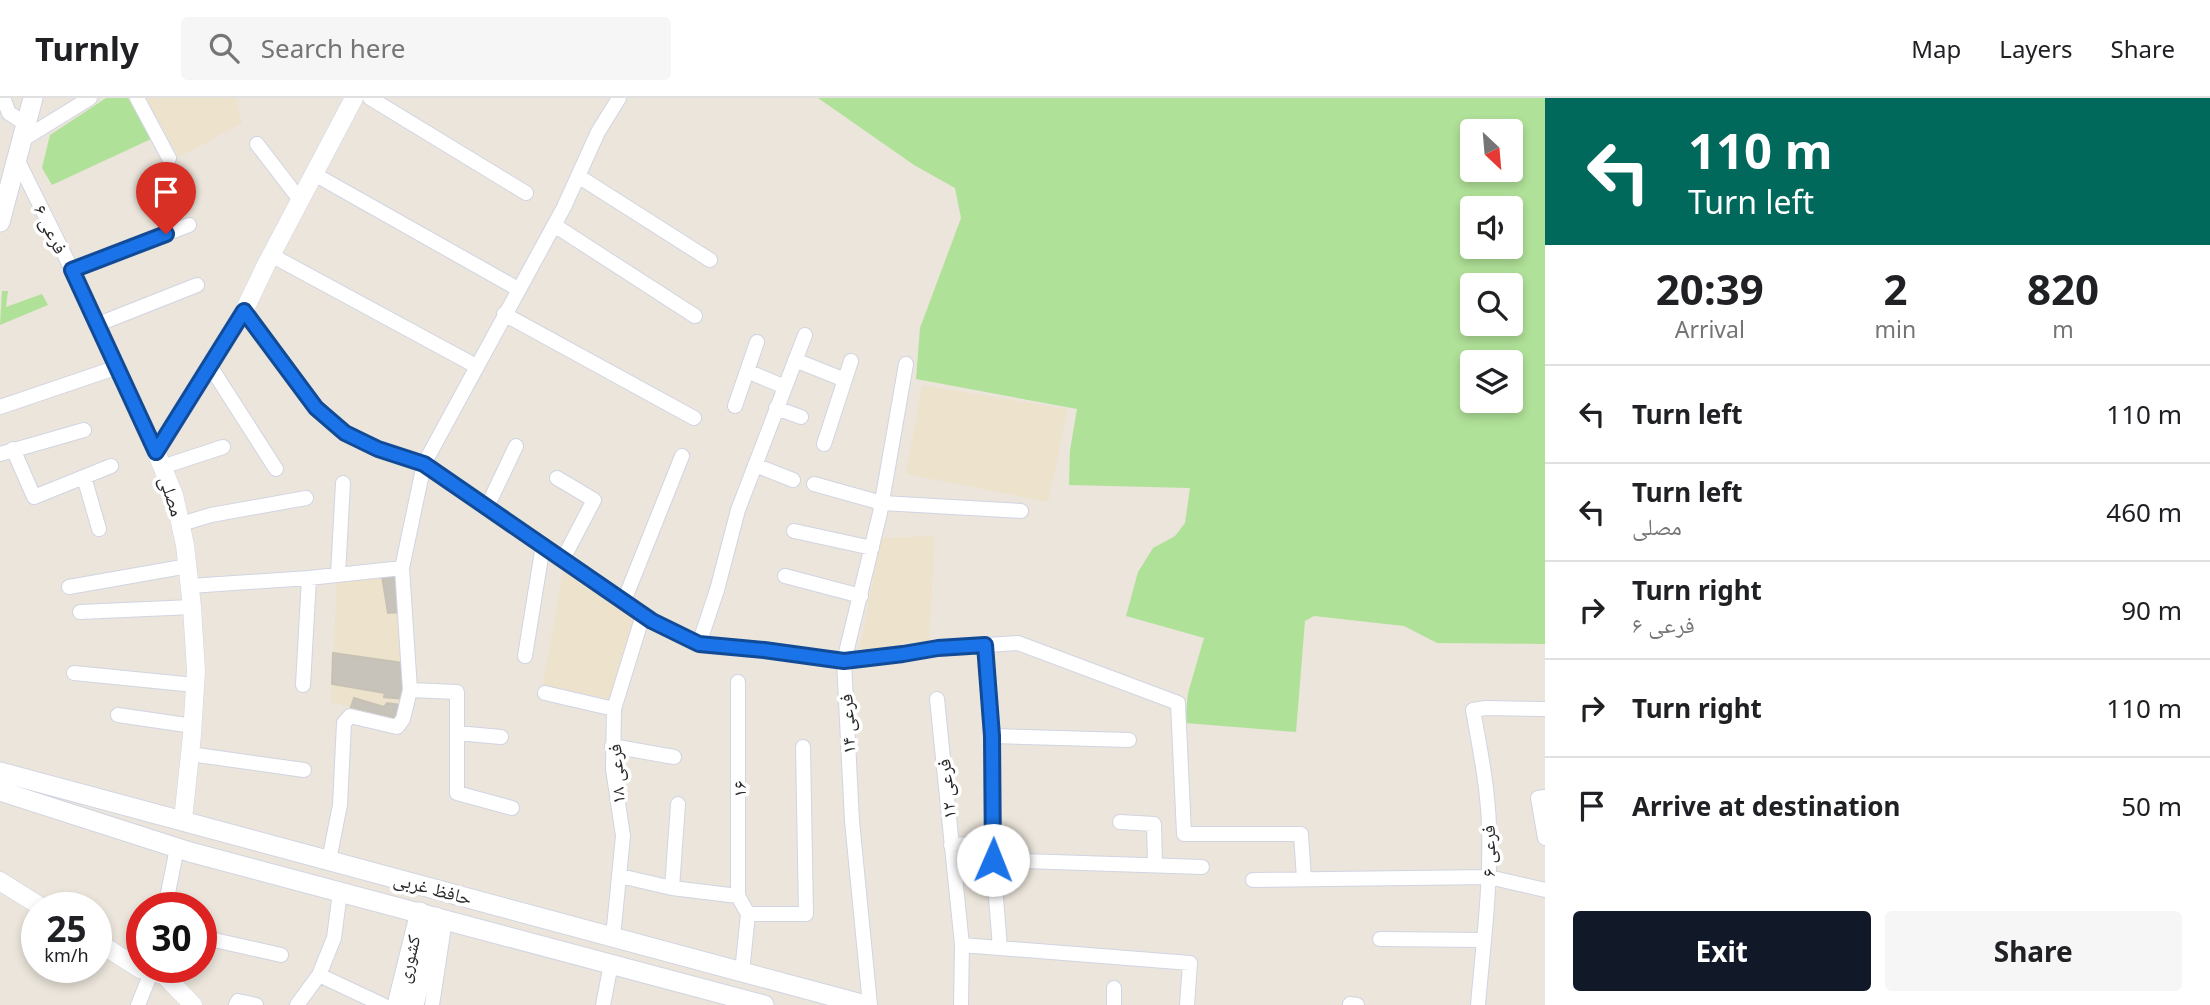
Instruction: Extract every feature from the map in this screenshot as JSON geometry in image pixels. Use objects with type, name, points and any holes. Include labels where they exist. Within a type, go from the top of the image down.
[{"type":"main road","points":[[0,222],[33,98]]},
{"type":"main road","name":"حافظ غربی","points":[[0,772],[48,795],[177,848],[753,1004]]},
{"type":"main road","name":"حافظ غربی","points":[[0,791],[48,795],[183,820],[868,1005]]},
{"type":"main road","points":[[440,918],[467,919],[472,912],[469,898]]},
{"type":"main road","points":[[496,933],[492,921],[494,915],[503,907]]},
{"type":"main road","name":"کشوری","points":[[397,1005],[440,918]]},
{"type":"main road","name":"کشوری","points":[[414,1005],[440,918]]},
{"type":"street","points":[[3,98],[4,115],[21,141],[90,98]]},
{"type":"street","points":[[137,98],[169,158]]},
{"type":"street","name":"مصلی","points":[[183,820],[195,685],[192,607],[181,524],[174,495],[159,459],[244,311],[354,98]]},
{"type":"street","points":[[370,98],[526,192]]},
{"type":"street","points":[[329,860],[340,805],[344,723],[350,716],[397,727],[404,719],[410,690],[402,568],[424,464],[554,225],[598,132],[619,98]]},
{"type":"street","name":"فرعی ۶","points":[[21,141],[72,270],[159,459]]},
{"type":"street","points":[[257,144],[300,200]]},
{"type":"street","points":[[314,174],[518,289]]},
{"type":"street","points":[[578,176],[710,260]]},
{"type":"street","points":[[72,270],[189,225]]},
{"type":"street","points":[[554,225],[695,316]]},
{"type":"street","points":[[271,255],[476,366]]},
{"type":"street","points":[[96,325],[197,285]]},
{"type":"street","points":[[244,311],[316,408],[345,433],[378,449],[424,464],[643,615],[699,644],[844,661],[938,648],[1018,643],[1178,703],[1184,834],[1301,834],[1304,879]]},
{"type":"street","points":[[504,314],[694,418]]},
{"type":"street","points":[[699,644],[717,590],[738,510],[805,335]]},
{"type":"street","points":[[735,406],[757,341]]},
{"type":"street","points":[[795,360],[845,380]]},
{"type":"street","points":[[824,444],[851,361]]},
{"type":"street","name":"فرعی ۱۴","points":[[868,1005],[852,821],[844,661],[882,503],[906,364]]},
{"type":"street","points":[[210,366],[276,469]]},
{"type":"street","points":[[0,407],[115,368]]},
{"type":"street","points":[[747,371],[785,387]]},
{"type":"street","points":[[776,408],[802,417]]},
{"type":"street","points":[[84,430],[7,451],[34,497],[111,466]]},
{"type":"street","points":[[487,507],[516,446]]},
{"type":"street","points":[[159,459],[223,447]]},
{"type":"street","points":[[624,601],[682,456]]},
{"type":"street","points":[[755,465],[793,480]]},
{"type":"street","points":[[83,477],[99,529]]},
{"type":"street","points":[[557,478],[594,500],[563,559]]},
{"type":"street","points":[[338,575],[343,482]]},
{"type":"street","points":[[814,484],[882,503],[1021,511]]},
{"type":"street","points":[[181,524],[211,515],[306,498]]},
{"type":"street","points":[[794,531],[872,548]]},
{"type":"street","points":[[525,656],[543,545]]},
{"type":"street","points":[[69,587],[188,566]]},
{"type":"street","points":[[190,586],[402,568]]},
{"type":"street","points":[[785,576],[861,596]]},
{"type":"street","points":[[303,685],[309,578]]},
{"type":"street","points":[[80,611],[192,607]]},
{"type":"street","name":"فرعی ۱۸","points":[[613,937],[623,836],[616,799],[612,746],[614,709],[643,615]]},
{"type":"street","points":[[985,645],[992,736],[993,860],[1000,948]]},
{"type":"street","points":[[74,673],[195,685]]},
{"type":"street","name":"۱۶","points":[[738,682],[742,972]]},
{"type":"street","points":[[410,690],[457,692],[457,793],[512,808]]},
{"type":"street","points":[[545,693],[614,709]]},
{"type":"street","name":"فرعی ۱۲","points":[[937,699],[962,946],[961,1005]]},
{"type":"street","name":"فرعی ۶","points":[[1478,1005],[1489,877],[1489,826],[1473,710],[1545,709]]},
{"type":"street","points":[[118,715],[193,726]]},
{"type":"street","points":[[457,733],[501,737]]},
{"type":"street","points":[[992,736],[1129,740]]},
{"type":"street","points":[[612,746],[674,757]]},
{"type":"street","points":[[621,876],[743,905],[806,914],[803,747]]},
{"type":"street","points":[[190,754],[304,770]]},
{"type":"street","points":[[1545,797],[1538,798],[1545,838]]},
{"type":"street","points":[[672,888],[678,804]]},
{"type":"street","points":[[1120,822],[1154,824],[1155,865]]},
{"type":"street","points":[[951,845],[993,843]]},
{"type":"street","points":[[168,892],[177,848]]},
{"type":"street","points":[[993,860],[1202,867]]},
{"type":"street","points":[[1253,880],[1489,877],[1545,890]]},
{"type":"street","points":[[0,881],[21,894]]},
{"type":"street","points":[[299,1004],[318,975],[334,938],[340,892]]},
{"type":"street","points":[[432,1005],[440,918]]},
{"type":"street","points":[[1380,939],[1483,940]]},
{"type":"street","points":[[217,941],[281,955]]},
{"type":"street","points":[[962,946],[1190,962],[1186,1005]]},
{"type":"street","points":[[603,1005],[611,964]]},
{"type":"street","points":[[318,975],[383,1005]]},
{"type":"street","points":[[138,1005],[147,983]]},
{"type":"street","points":[[172,983],[193,1005]]},
{"type":"street","points":[[1114,988],[1114,1005]]},
{"type":"street","points":[[236,1005],[239,1001],[256,1005]]},
{"type":"street","points":[[1350,1004],[1357,1005]]},
{"type":"shaded area","points":[[146,98],[236,98],[242,123],[179,157]]},
{"type":"shaded area","points":[[922,385],[1068,409],[1048,502],[906,474]]},
{"type":"shaded area","points":[[935,536],[929,642],[895,649],[860,648],[881,538]]},
{"type":"shaded area","points":[[563,571],[633,619],[609,699],[543,685]]},
{"type":"shaded area","points":[[397,575],[404,699],[397,718],[331,702],[337,581]]},
{"type":"green space","points":[[106,98],[128,98],[151,139],[52,185],[42,168],[50,135]]},
{"type":"green space","points":[[818,98],[1545,98],[1545,644],[1437,643],[1404,626],[1314,616],[1305,621],[1296,732],[1185,723],[1188,693],[1204,638],[1126,616],[1138,572],[1153,548],[1175,536],[1185,523],[1190,488],[1069,485],[1070,450],[1077,409],[916,379],[920,328],[961,218],[955,188],[914,165]]},
{"type":"green space","points":[[2,291],[8,291],[6,307],[42,294],[48,305],[0,325]]},
{"type":"building","points":[[397,575],[400,612],[388,613],[382,576]]},
{"type":"building","points":[[333,653],[404,663],[404,699],[384,697],[385,693],[332,684]]},
{"type":"building","points":[[354,698],[384,707],[387,703],[402,705],[397,718],[351,707]]},
{"type":"route","points":[[166,234],[72,270],[156,452],[244,311],[316,408],[345,433],[378,449],[424,464],[652,621],[699,644],[844,661],[938,648],[985,645],[992,736],[993,860]]}]
